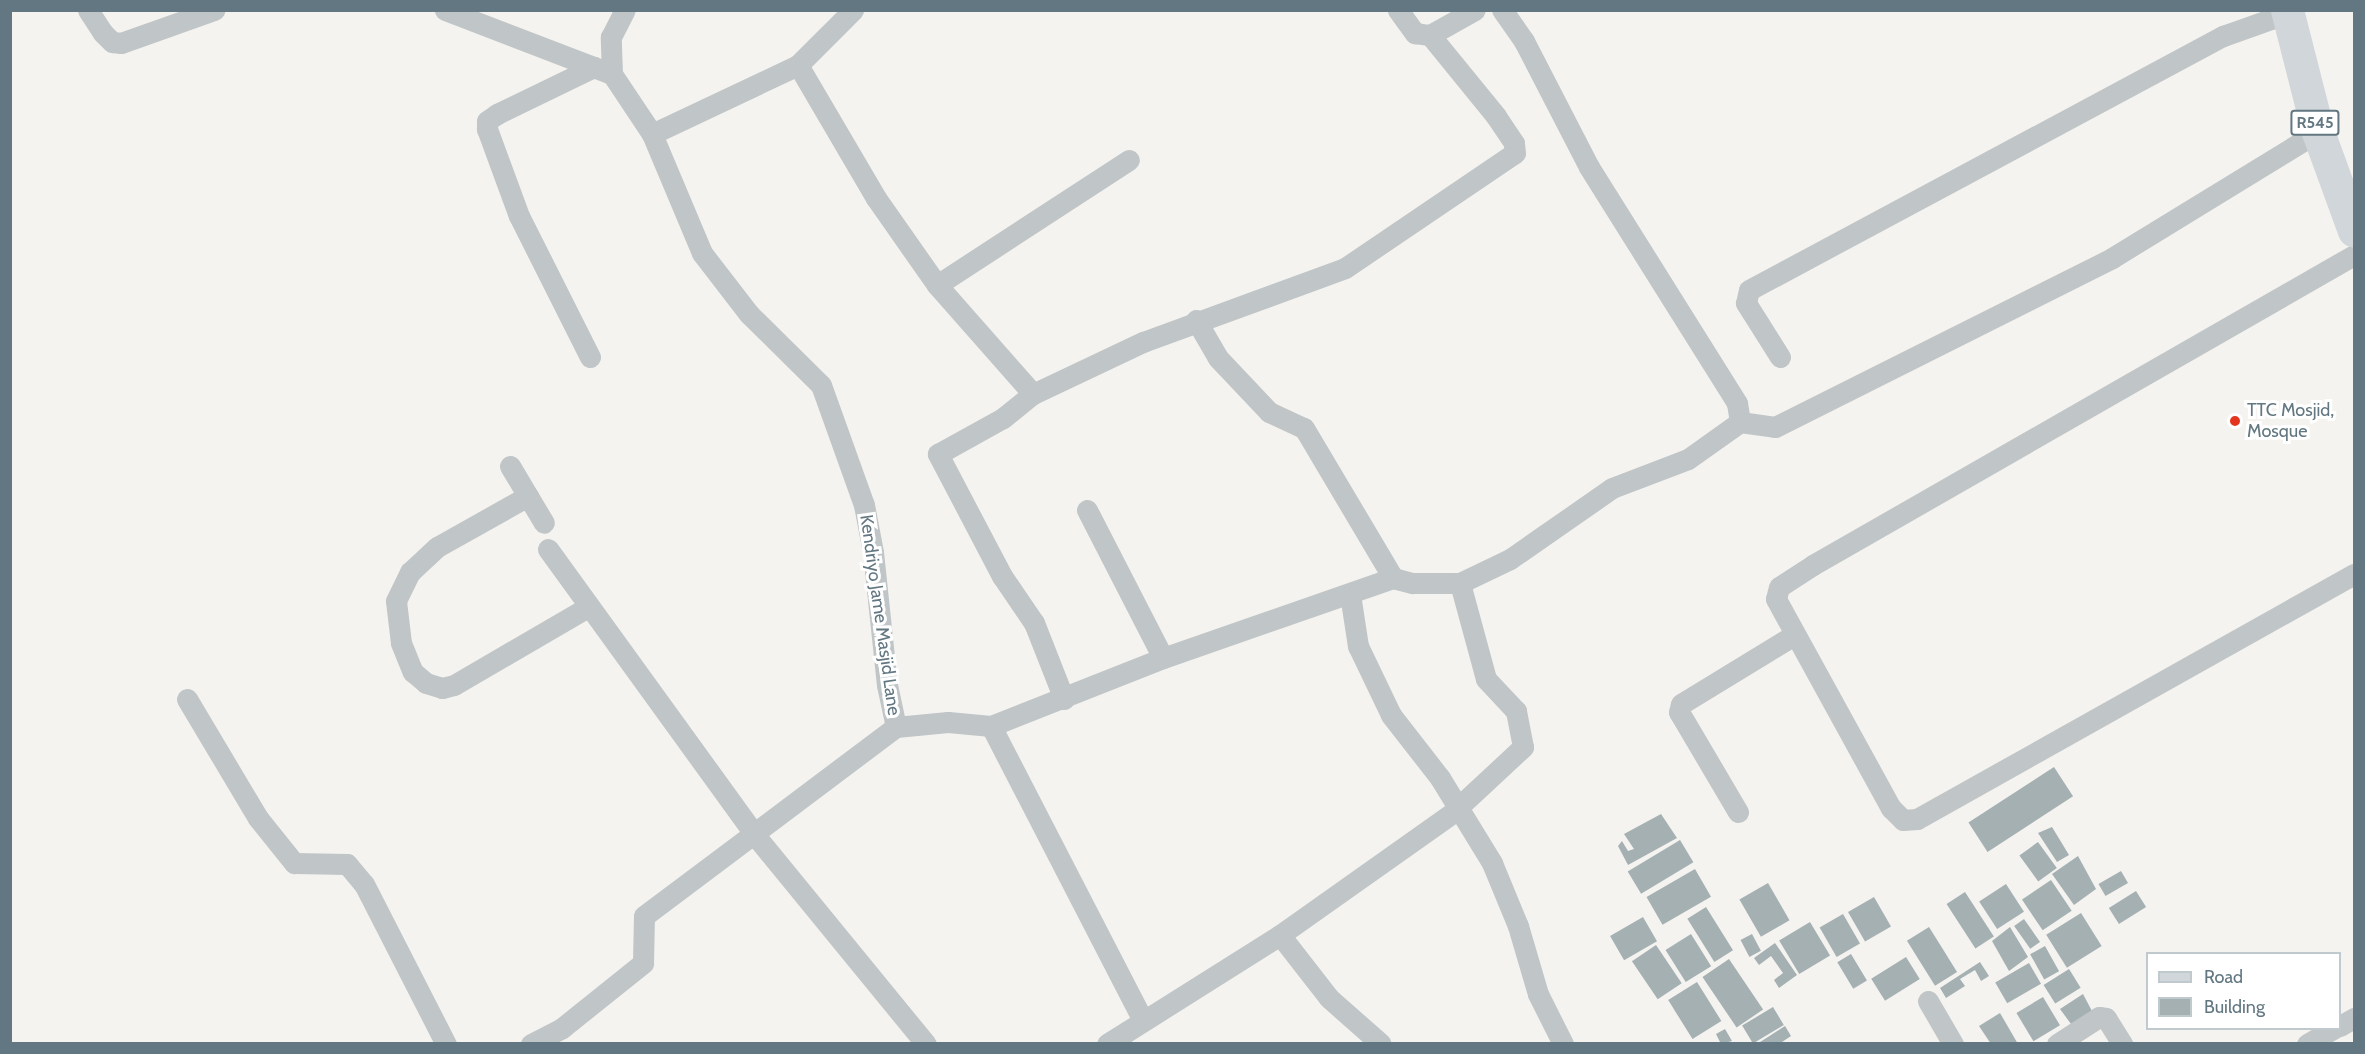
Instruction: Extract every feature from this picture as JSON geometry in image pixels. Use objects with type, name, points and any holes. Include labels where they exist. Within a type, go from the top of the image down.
[{"type":"main road","name":"R545","points":[[2288,12],[2318,132],[2355,231]]},
{"type":"street","points":[[88,10],[112,42],[121,43],[214,10]]},
{"type":"street","points":[[445,10],[603,71]]},
{"type":"street","points":[[603,71],[611,37],[624,10]]},
{"type":"street","points":[[652,134],[798,65],[853,10]]},
{"type":"street","points":[[1398,10],[1415,33],[1430,35],[1475,10]]},
{"type":"street","points":[[1502,10],[1524,41],[1589,167],[1737,403],[1740,422]]},
{"type":"street","points":[[1780,357],[1746,303],[1749,290],[2223,36],[2288,12]]},
{"type":"street","points":[[1064,699],[1034,623],[1002,576],[938,454],[1003,418],[1033,393],[1196,320],[1345,268],[1515,153],[1514,143],[1496,116],[1430,35]]},
{"type":"street","points":[[798,65],[876,198],[938,285],[1033,393]]},
{"type":"street","points":[[590,357],[519,216],[487,129],[487,121],[497,114],[603,71]]},
{"type":"street","name":"Kendriyo Jame Masjid Lane","points":[[603,71],[652,134],[702,253],[749,314],[821,385],[864,505],[873,552],[887,686],[896,727]]},
{"type":"street","points":[[531,1044],[562,1028],[636,969],[646,956],[644,916],[896,727],[948,722],[991,726],[1064,699],[1162,658],[1393,578],[1412,583],[1460,583],[1510,559],[1612,488],[1688,459],[1740,422],[1775,427],[2112,258],[2318,132]]},
{"type":"street","points":[[938,285],[1129,160]]},
{"type":"street","points":[[2355,255],[1779,587],[1776,599],[1891,808],[1903,820],[1917,819],[2355,574]]},
{"type":"street","points":[[1196,320],[1218,358],[1269,412],[1304,428],[1393,578]]},
{"type":"street","points":[[510,466],[544,523]]},
{"type":"street","points":[[528,496],[437,547],[410,572],[396,601],[401,643],[413,672],[442,688],[454,685],[588,607]]},
{"type":"street","points":[[1088,510],[1162,658]]},
{"type":"street","points":[[548,549],[754,834],[926,1044]]},
{"type":"street","points":[[1107,1044],[1280,935],[1458,808],[1523,747],[1516,711],[1486,679],[1460,583]]},
{"type":"street","points":[[1350,594],[1358,646],[1391,715],[1440,778],[1492,863],[1518,926],[1538,994],[1563,1044]]},
{"type":"street","points":[[1738,812],[1679,712],[1681,704],[1794,635]]},
{"type":"street","points":[[187,699],[258,818],[294,863],[347,864],[364,884],[446,1044]]},
{"type":"street","points":[[991,726],[1143,1020]]},
{"type":"street","points":[[1280,935],[1329,998],[1382,1044]]},
{"type":"street","points":[[1928,1001],[1953,1044]]},
{"type":"street","points":[[2057,1044],[2099,1017],[2106,1018],[2122,1044]]},
{"type":"street","points":[[2341,1025],[2355,1018]]},
{"type":"street","points":[[2307,1044],[2333,1030]]},
{"type":"building","points":[[2054,767],[2073,796],[1988,852],[1968,823]]},
{"type":"building","points":[[1661,814],[1677,838],[1628,865],[1618,846],[1622,841],[1628,851],[1634,849],[1624,834]]},
{"type":"building","points":[[2052,827],[2069,855],[2057,862],[2038,833]]},
{"type":"building","points":[[1680,840],[1693,862],[1641,894],[1628,871]]},
{"type":"building","points":[[2038,842],[2057,868],[2038,881],[2019,856]]},
{"type":"building","points":[[2078,856],[2096,889],[2074,905],[2052,874]]},
{"type":"building","points":[[1695,869],[1711,897],[1663,925],[1647,897]]},
{"type":"building","points":[[2121,871],[2128,883],[2105,896],[2098,884]]},
{"type":"building","points":[[2051,880],[2072,911],[2043,930],[2022,900]]},
{"type":"building","points":[[1768,883],[1790,920],[1761,937],[1739,900]]},
{"type":"building","points":[[2006,884],[2024,912],[1997,929],[1979,901]]},
{"type":"building","points":[[2136,891],[2146,907],[2119,924],[2109,908]]},
{"type":"building","points":[[1965,892],[1994,936],[1975,948],[1947,904]]},
{"type":"building","points":[[1874,897],[1891,926],[1865,941],[1848,912]]},
{"type":"building","points":[[1706,907],[1733,950],[1714,962],[1687,919]]},
{"type":"building","points":[[2081,913],[2102,946],[2067,968],[2046,935]]},
{"type":"building","points":[[1843,914],[1860,943],[1837,957],[1820,928]]},
{"type":"building","points":[[1643,917],[1657,941],[1624,960],[1610,936]]},
{"type":"building","points":[[2024,919],[2040,942],[2030,949],[2014,926]]},
{"type":"building","points":[[1810,922],[1830,955],[1799,974],[1779,941]]},
{"type":"building","points":[[1929,927],[1957,972],[1935,986],[1907,941]]},
{"type":"building","points":[[2010,927],[2028,957],[2009,971],[1992,941]]},
{"type":"building","points":[[1691,934],[1711,966],[1686,982],[1666,950]]},
{"type":"building","points":[[1752,934],[1761,951],[1749,957],[1741,940]]},
{"type":"building","points":[[1775,943],[1797,975],[1779,988],[1774,980],[1783,973],[1771,956],[1759,965],[1754,958]]},
{"type":"building","points":[[1656,945],[1682,983],[1658,999],[1632,961]]},
{"type":"building","points":[[2045,946],[2059,971],[2044,980],[2030,954]]},
{"type":"building","points":[[1851,954],[1867,981],[1853,989],[1837,962]]},
{"type":"building","points":[[1906,957],[1920,979],[1885,1001],[1871,979]]},
{"type":"building","points":[[1729,959],[1763,1010],[1737,1027],[1702,977]]},
{"type":"building","points":[[1980,962],[1989,976],[1981,981],[1975,970],[1960,979],[1965,986],[1946,998],[1940,988]]},
{"type":"building","points":[[2029,963],[2041,984],[2007,1003],[1995,982]]},
{"type":"building","points":[[2069,969],[2081,988],[2055,1004],[2044,985]]},
{"type":"building","points":[[1697,982],[1721,1021],[1693,1039],[1668,1000]]},
{"type":"building","points":[[2083,994],[2093,1013],[2071,1024],[2060,1009]]},
{"type":"building","points":[[2043,997],[2060,1025],[2033,1041],[2016,1013]]},
{"type":"building","points":[[1773,1007],[1784,1025],[1753,1044],[1742,1026]]},
{"type":"building","points":[[2000,1013],[2018,1044],[1991,1044],[1979,1026]]},
{"type":"building","points":[[1785,1026],[1791,1036],[1779,1044],[1757,1044]]},
{"type":"building","points":[[1725,1029],[1732,1041],[1721,1044],[1716,1034]]},
{"type":"place","name":"TTC Mosjid, Mosque","points":[[2235,421]]}]
